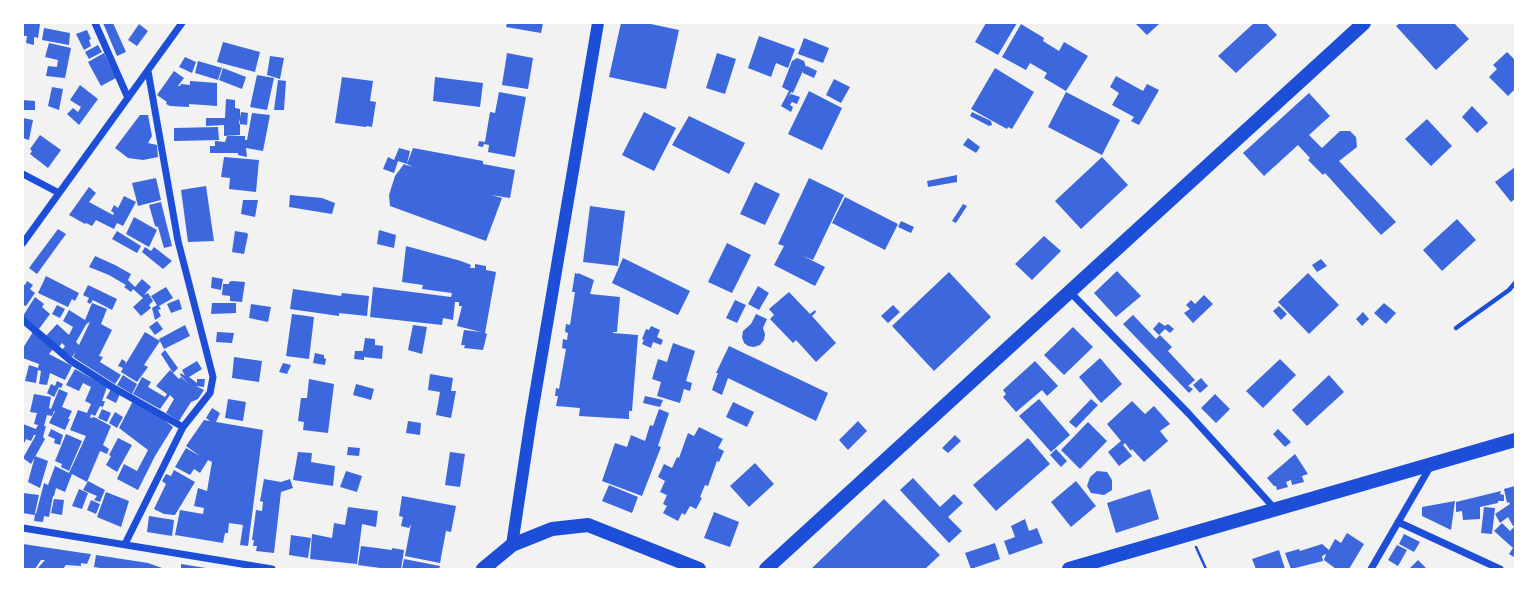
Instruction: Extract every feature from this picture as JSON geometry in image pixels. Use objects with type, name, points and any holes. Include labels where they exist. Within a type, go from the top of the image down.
[{"type":"main road","points":[[512,545],[598,23]]},
{"type":"main road","points":[[766,569],[1364,23]]},
{"type":"main road","points":[[1069,569],[1515,440]]},
{"type":"main road","points":[[483,569],[512,545],[552,528],[588,525],[699,569]]},
{"type":"street","points":[[94,23],[128,98]]},
{"type":"street","points":[[23,243],[182,23]]},
{"type":"street","points":[[125,544],[183,427],[209,393],[213,377],[178,242],[148,71]]},
{"type":"street","points":[[23,174],[59,193]]},
{"type":"street","points":[[1070,292],[1189,414],[1276,509]]},
{"type":"street","points":[[23,320],[71,361],[183,427]]},
{"type":"street","points":[[1371,569],[1431,465]]},
{"type":"street","points":[[1398,522],[1500,569]]},
{"type":"street","points":[[23,527],[272,569]]},
{"type":"lane","points":[[1456,328],[1515,283]]},
{"type":"path","points":[[1191,534],[1206,569]]},
{"type":"building","points":[[23,23],[40,24],[38,38],[34,37],[34,45],[26,43]]},
{"type":"building","points":[[103,23],[113,23],[126,52],[117,56]]},
{"type":"building","points":[[507,23],[543,23],[541,33],[506,27]]},
{"type":"building","points":[[621,23],[646,23],[679,30],[666,89],[609,77]]},
{"type":"building","points":[[986,23],[1017,23],[998,55],[975,42]]},
{"type":"building","points":[[1135,23],[1160,23],[1147,35]]},
{"type":"building","points":[[1254,23],[1266,23],[1277,35],[1236,73],[1218,56]]},
{"type":"building","points":[[1400,23],[1454,23],[1469,39],[1436,70],[1396,26]]},
{"type":"building","points":[[139,24],[148,31],[137,46],[128,40]]},
{"type":"building","points":[[1021,24],[1059,51],[1064,42],[1088,56],[1066,91],[1044,78],[1047,73],[1030,63],[1026,70],[1002,57]]},
{"type":"building","points":[[44,28],[70,33],[69,45],[42,40]]},
{"type":"building","points":[[87,30],[91,46],[84,50],[76,34]]},
{"type":"building","points":[[759,36],[795,49],[788,68],[776,63],[771,77],[748,68]]},
{"type":"building","points":[[804,38],[829,48],[823,63],[798,54]]},
{"type":"building","points":[[223,42],[260,52],[255,72],[217,62]]},
{"type":"building","points":[[49,43],[71,48],[65,78],[46,76],[48,66],[57,67],[58,60],[45,57]]},
{"type":"building","points":[[98,45],[102,52],[89,59],[85,52]]},
{"type":"building","points":[[1507,52],[1515,60],[1515,89],[1508,96],[1489,77],[1497,69],[1493,65]]},
{"type":"building","points":[[104,53],[116,78],[101,86],[88,62]]},
{"type":"building","points":[[507,53],[533,58],[528,89],[502,85]]},
{"type":"building","points":[[717,53],[736,59],[725,94],[706,88]]},
{"type":"building","points":[[270,56],[284,58],[280,79],[267,75]]},
{"type":"building","points":[[185,57],[196,62],[192,73],[179,67]]},
{"type":"building","points":[[797,58],[804,61],[806,67],[817,71],[814,78],[803,71],[789,97],[791,94],[800,97],[797,104],[792,102],[790,105],[793,107],[791,112],[781,106],[789,91],[782,87],[792,61]]},
{"type":"building","points":[[198,61],[222,68],[218,80],[195,73]]},
{"type":"building","points":[[223,68],[246,77],[242,89],[219,80]]},
{"type":"building","points":[[995,68],[1034,92],[1012,129],[1007,129],[971,109]]},
{"type":"building","points":[[174,71],[184,78],[178,86],[190,85],[190,81],[217,83],[217,106],[166,104],[167,102],[157,95]]},
{"type":"building","points":[[257,75],[274,78],[267,110],[250,107]]},
{"type":"building","points":[[1116,76],[1143,91],[1147,84],[1159,90],[1139,125],[1131,121],[1134,117],[1112,105],[1119,93],[1110,87]]},
{"type":"building","points":[[342,77],[373,81],[370,101],[376,102],[372,127],[335,123]]},
{"type":"building","points":[[435,77],[483,83],[480,107],[433,101]]},
{"type":"building","points":[[834,79],[850,87],[841,103],[826,95]]},
{"type":"building","points":[[278,80],[286,81],[284,110],[274,110]]},
{"type":"building","points":[[80,85],[98,99],[79,125],[67,114],[73,108],[78,112],[81,107],[70,100]]},
{"type":"building","points":[[52,87],[63,89],[59,110],[48,106]]},
{"type":"building","points":[[809,91],[842,108],[822,150],[788,134]]},
{"type":"building","points":[[499,92],[526,97],[515,157],[488,152],[489,145],[478,146],[479,141],[485,142],[490,112],[495,113]]},
{"type":"building","points":[[1066,92],[1120,120],[1102,155],[1048,127]]},
{"type":"building","points":[[1309,93],[1330,116],[1309,135],[1322,148],[1340,131],[1350,131],[1356,137],[1357,147],[1339,161],[1396,222],[1381,235],[1325,173],[1323,175],[1308,160],[1310,158],[1298,145],[1264,176],[1243,153]]},
{"type":"building","points":[[226,99],[235,100],[235,108],[240,109],[240,135],[224,136],[224,125],[206,126],[206,118],[225,118]]},
{"type":"building","points":[[23,100],[35,101],[35,110],[23,110]]},
{"type":"building","points":[[1472,106],[1488,123],[1477,133],[1462,117]]},
{"type":"building","points":[[241,112],[248,113],[247,125],[239,124]]},
{"type":"building","points":[[644,112],[676,128],[654,171],[622,155]]},
{"type":"building","points":[[972,112],[991,121],[992,125],[970,116]]},
{"type":"building","points":[[252,113],[270,115],[263,151],[246,148],[247,157],[238,153],[210,153],[210,146],[215,146],[215,141],[225,142],[227,136],[245,136],[247,140]]},
{"type":"building","points":[[140,115],[148,115],[152,136],[148,143],[157,145],[158,157],[143,160],[128,158],[115,148]]},
{"type":"building","points":[[689,116],[745,143],[729,174],[672,145]]},
{"type":"building","points":[[23,118],[33,120],[29,140],[23,138]]},
{"type":"building","points":[[1427,119],[1452,146],[1431,166],[1405,139]]},
{"type":"building","points":[[218,127],[219,140],[174,141],[174,128]]},
{"type":"building","points":[[40,135],[61,150],[48,168],[30,154],[30,149]]},
{"type":"building","points":[[968,138],[980,147],[976,153],[963,145]]},
{"type":"building","points":[[399,148],[410,151],[407,164],[398,161],[394,173],[383,169],[388,157],[394,160]]},
{"type":"building","points":[[413,148],[515,170],[510,198],[491,195],[502,198],[486,241],[390,206],[389,195],[395,176],[404,164],[413,167],[407,164]]},
{"type":"building","points":[[224,157],[259,160],[256,192],[229,189],[230,178],[221,177]]},
{"type":"building","points":[[1102,157],[1128,185],[1081,229],[1055,201]]},
{"type":"building","points":[[1515,167],[1515,199],[1511,202],[1495,182]]},
{"type":"building","points":[[957,175],[957,182],[928,187],[927,181]]},
{"type":"building","points":[[156,178],[161,200],[138,206],[132,183]]},
{"type":"building","points":[[809,178],[844,195],[813,260],[803,256],[825,267],[815,286],[774,265],[784,246],[778,244]]},
{"type":"building","points":[[755,182],[780,194],[765,225],[740,214]]},
{"type":"building","points":[[206,186],[214,241],[188,242],[181,190]]},
{"type":"building","points":[[89,187],[96,193],[89,202],[113,215],[111,211],[114,205],[118,208],[124,196],[136,202],[123,226],[117,223],[114,229],[96,220],[92,226],[69,215]]},
{"type":"building","points":[[290,195],[322,198],[335,203],[332,214],[289,207]]},
{"type":"building","points":[[845,197],[898,224],[885,250],[832,223]]},
{"type":"building","points":[[243,200],[258,200],[255,217],[241,214]]},
{"type":"building","points":[[161,202],[172,246],[164,248],[149,205]]},
{"type":"building","points":[[963,204],[967,206],[956,223],[952,221]]},
{"type":"building","points":[[590,206],[625,211],[618,266],[583,262]]},
{"type":"building","points":[[134,217],[157,230],[149,247],[126,234]]},
{"type":"building","points":[[1457,219],[1476,240],[1442,271],[1423,250]]},
{"type":"building","points":[[901,221],[914,227],[911,233],[898,227]]},
{"type":"building","points":[[58,229],[66,234],[37,274],[29,268]]},
{"type":"building","points":[[379,230],[396,235],[394,248],[377,244]]},
{"type":"building","points":[[117,231],[141,246],[137,253],[112,239]]},
{"type":"building","points":[[235,231],[248,235],[244,254],[232,252]]},
{"type":"building","points":[[1044,236],[1061,251],[1032,280],[1015,264]]},
{"type":"building","points":[[727,243],[751,255],[732,293],[708,282]]},
{"type":"building","points":[[406,246],[461,261],[471,265],[470,268],[475,268],[475,264],[496,272],[483,350],[464,348],[465,345],[461,345],[464,330],[481,332],[457,326],[462,306],[459,306],[459,302],[455,302],[453,320],[443,318],[442,325],[370,317],[373,287],[451,297],[452,293],[422,289],[423,285],[402,282]]},
{"type":"building","points":[[145,247],[151,251],[154,247],[172,261],[163,269],[142,252]]},
{"type":"building","points":[[95,256],[131,274],[128,280],[135,287],[142,279],[151,287],[144,295],[148,293],[153,301],[149,305],[151,308],[141,316],[133,307],[143,298],[109,275],[89,267]]},
{"type":"building","points":[[623,258],[690,291],[678,315],[612,283]]},
{"type":"building","points":[[1321,259],[1327,266],[1317,272],[1312,265]]},
{"type":"building","points":[[1117,271],[1141,296],[1116,317],[1094,293]]},
{"type":"building","points":[[949,272],[991,317],[934,371],[892,326]]},
{"type":"building","points":[[575,273],[594,280],[590,294],[620,297],[617,332],[613,333],[638,335],[632,411],[629,411],[629,419],[579,416],[580,408],[556,406],[556,388],[559,389],[566,349],[562,348],[563,339],[567,340],[566,324],[570,325],[575,292],[572,292]]},
{"type":"building","points":[[1308,273],[1339,305],[1309,334],[1278,302]]},
{"type":"building","points":[[46,276],[79,293],[75,301],[72,299],[68,307],[38,293]]},
{"type":"building","points":[[212,277],[223,279],[221,290],[211,288]]},
{"type":"building","points":[[27,281],[33,285],[30,289],[35,293],[26,306],[23,305],[23,284]]},
{"type":"building","points":[[232,281],[245,282],[242,302],[230,301],[230,296],[222,295],[223,284]]},
{"type":"building","points":[[88,285],[117,299],[112,310],[93,300],[90,304],[87,302],[89,298],[83,295]]},
{"type":"building","points":[[758,286],[769,293],[759,310],[748,304]]},
{"type":"building","points":[[166,287],[173,298],[159,306],[161,316],[155,320],[152,308],[157,305],[151,296]]},
{"type":"building","points":[[293,289],[341,296],[342,293],[369,296],[367,316],[339,313],[339,316],[290,309]]},
{"type":"building","points":[[789,292],[810,314],[815,310],[812,316],[836,343],[816,362],[796,340],[793,343],[770,319],[774,315],[769,309]]},
{"type":"building","points":[[1204,295],[1213,304],[1193,323],[1184,313],[1190,309],[1186,305],[1191,300],[1195,304]]},
{"type":"building","points":[[35,297],[44,304],[42,307],[50,314],[39,329],[23,316]]},
{"type":"building","points":[[179,299],[182,309],[171,313],[167,304]]},
{"type":"building","points":[[735,300],[746,305],[737,323],[726,318]]},
{"type":"building","points":[[92,303],[107,309],[101,324],[112,330],[99,356],[103,357],[100,362],[121,375],[115,384],[73,357],[76,351],[72,357],[62,350],[65,346],[62,343],[59,347],[46,336],[57,324],[69,335],[73,327],[63,321],[69,310],[85,320]],"holes":[[[90,322],[79,345],[76,342]]]},
{"type":"building","points":[[212,303],[236,303],[236,313],[211,314]]},
{"type":"building","points":[[1384,303],[1396,313],[1386,324],[1374,313]]},
{"type":"building","points":[[251,304],[271,307],[268,322],[249,318]]},
{"type":"building","points":[[57,305],[65,309],[60,318],[52,314]]},
{"type":"building","points":[[893,305],[900,312],[888,323],[881,316]]},
{"type":"building","points":[[1279,306],[1287,314],[1281,320],[1273,311]]},
{"type":"building","points":[[1363,312],[1369,319],[1362,326],[1356,319]]},
{"type":"building","points":[[292,314],[314,317],[309,359],[286,356]]},
{"type":"building","points":[[756,314],[767,319],[763,328],[764,340],[754,347],[744,343],[742,337],[743,331],[751,324]]},
{"type":"building","points":[[1133,315],[1156,339],[1160,335],[1172,347],[1168,351],[1195,380],[1188,386],[1193,389],[1189,393],[1123,324]]},
{"type":"building","points":[[157,321],[163,329],[155,335],[149,327]]},
{"type":"building","points":[[1159,322],[1174,329],[1170,333],[1165,329],[1159,335],[1153,329]]},
{"type":"building","points":[[185,325],[190,336],[164,349],[159,339]]},
{"type":"building","points":[[413,325],[427,327],[422,354],[408,350]]},
{"type":"building","points":[[651,326],[660,330],[657,337],[663,340],[661,345],[653,342],[651,348],[642,344],[642,339],[646,329],[649,330]]},
{"type":"building","points":[[1073,327],[1093,347],[1064,375],[1044,355]]},
{"type":"building","points":[[33,332],[54,348],[49,354],[72,366],[65,380],[50,373],[47,385],[39,384],[41,371],[38,370],[36,383],[25,381],[29,365],[38,368],[39,364],[23,358],[23,348]]},
{"type":"building","points":[[145,332],[160,341],[144,365],[148,367],[137,382],[121,372],[123,368],[118,366],[122,359],[126,362],[125,365]]},
{"type":"building","points":[[217,332],[234,333],[232,343],[216,342]]},
{"type":"building","points":[[365,338],[375,339],[375,345],[383,346],[382,359],[354,359],[355,351],[363,351]]},
{"type":"building","points":[[673,343],[695,351],[686,381],[692,383],[690,391],[684,389],[680,403],[657,396],[661,382],[652,379],[658,359],[667,362]]},
{"type":"building","points":[[729,346],[828,393],[816,421],[728,378],[722,395],[712,390],[716,373]]},
{"type":"building","points":[[165,350],[178,368],[173,373],[161,354]]},
{"type":"building","points":[[315,353],[324,355],[325,365],[313,363]]},
{"type":"building","points":[[234,357],[262,361],[259,382],[232,378]]},
{"type":"building","points":[[1100,358],[1122,384],[1101,403],[1079,377]]},
{"type":"building","points":[[1280,359],[1296,375],[1263,408],[1246,391]]},
{"type":"building","points":[[197,361],[202,369],[189,377],[197,383],[197,379],[205,379],[204,387],[196,386],[204,390],[198,399],[191,402],[179,421],[166,413],[174,399],[170,395],[160,409],[133,394],[142,377],[151,382],[148,387],[165,397],[167,394],[156,386],[170,370],[190,385],[180,375],[181,373],[185,376],[182,370]]},
{"type":"building","points":[[1035,361],[1058,386],[1047,396],[1042,390],[1016,412],[1003,397],[1006,394],[1003,390]]},
{"type":"building","points":[[283,363],[291,365],[287,374],[279,372]]},
{"type":"building","points":[[75,369],[107,387],[102,401],[105,401],[103,407],[100,406],[95,416],[91,414],[90,418],[94,417],[111,426],[103,445],[109,449],[107,454],[100,451],[87,482],[72,474],[65,492],[56,488],[49,517],[44,516],[43,522],[34,521],[35,514],[23,513],[23,493],[39,495],[36,514],[44,483],[48,485],[55,466],[69,473],[86,436],[70,430],[78,410],[87,413],[91,404],[85,401],[91,387],[83,383],[79,391],[66,385]]},
{"type":"building","points":[[430,374],[453,378],[451,391],[456,391],[451,418],[436,415],[440,392],[428,390]]},
{"type":"building","points":[[123,375],[137,384],[132,394],[117,385]]},
{"type":"building","points":[[1329,375],[1344,392],[1307,426],[1292,410]]},
{"type":"building","points":[[1201,378],[1208,386],[1200,393],[1193,385]]},
{"type":"building","points":[[309,379],[334,384],[328,433],[303,430],[304,422],[298,421],[301,398],[307,398]]},
{"type":"building","points":[[57,381],[63,384],[54,397],[47,393],[51,384],[55,386]]},
{"type":"building","points":[[356,384],[374,389],[371,400],[353,395]]},
{"type":"building","points":[[59,389],[68,393],[62,407],[72,411],[70,419],[65,430],[49,423],[55,411],[52,416],[47,415],[43,437],[45,439],[31,464],[23,458],[36,435],[31,441],[26,439],[23,446],[23,424],[36,429],[38,425],[34,424],[37,413],[30,412],[34,394],[51,397],[51,409]]},
{"type":"building","points":[[111,389],[120,394],[116,403],[106,398]]},
{"type":"building","points":[[1215,394],[1230,409],[1216,423],[1201,408]]},
{"type":"building","points":[[645,396],[663,400],[660,407],[643,403]]},
{"type":"building","points":[[228,399],[246,402],[243,421],[225,418]]},
{"type":"building","points":[[1039,399],[1070,435],[1051,452],[1019,416]]},
{"type":"building","points":[[1091,399],[1098,405],[1076,428],[1069,422]]},
{"type":"building","points":[[133,401],[154,412],[173,427],[138,490],[117,479],[124,464],[137,471],[148,450],[119,428]]},
{"type":"building","points":[[1132,401],[1145,414],[1154,406],[1170,424],[1160,431],[1168,441],[1144,462],[1125,443],[1123,445],[1132,456],[1119,466],[1108,452],[1121,441],[1107,424]]},
{"type":"building","points":[[733,402],[754,412],[747,427],[726,417]]},
{"type":"building","points":[[212,408],[220,413],[216,422],[263,430],[248,546],[240,545],[243,525],[229,523],[223,543],[175,535],[180,510],[203,514],[204,508],[194,506],[198,488],[207,491],[212,462],[208,460],[200,473],[194,469],[190,475],[175,467],[186,448],[200,456],[186,446],[204,420],[210,421],[206,418]]},
{"type":"building","points":[[102,409],[111,413],[107,422],[98,418]]},
{"type":"building","points":[[659,409],[669,413],[658,446],[661,447],[642,496],[602,481],[615,443],[627,447],[631,435],[645,441]]},
{"type":"building","points":[[115,412],[123,417],[117,428],[109,423]]},
{"type":"building","points":[[408,421],[421,423],[420,435],[406,433]]},
{"type":"building","points":[[858,421],[867,431],[848,450],[839,440]]},
{"type":"building","points":[[1088,422],[1107,441],[1080,469],[1061,450]]},
{"type":"building","points":[[699,427],[723,439],[718,448],[724,451],[719,462],[717,461],[708,486],[705,485],[696,509],[690,506],[678,521],[663,513],[667,506],[663,504],[667,495],[660,492],[665,481],[658,477],[664,464],[672,468],[677,457],[679,458],[688,433],[694,436]]},
{"type":"building","points":[[51,429],[63,435],[60,445],[48,436]]},
{"type":"building","points":[[1278,429],[1291,442],[1285,447],[1273,434]]},
{"type":"building","points":[[66,434],[82,441],[69,471],[55,461]]},
{"type":"building","points":[[955,435],[961,441],[948,453],[942,448]]},
{"type":"building","points":[[118,438],[132,445],[117,472],[106,465]]},
{"type":"building","points":[[1028,438],[1050,464],[996,511],[973,485]]},
{"type":"building","points":[[348,447],[360,448],[359,456],[347,455]]},
{"type":"building","points":[[1056,449],[1067,461],[1061,467],[1050,455]]},
{"type":"building","points":[[298,452],[312,453],[311,462],[335,466],[333,486],[293,480]]},
{"type":"building","points":[[450,452],[465,454],[460,487],[445,485]]},
{"type":"building","points":[[1295,454],[1308,474],[1302,476],[1304,482],[1292,485],[1291,480],[1286,482],[1288,487],[1277,490],[1267,478]]},
{"type":"building","points":[[35,456],[48,461],[40,488],[28,482]]},
{"type":"building","points":[[755,463],[774,484],[749,507],[730,486]]},
{"type":"building","points":[[174,470],[195,482],[175,515],[164,514],[154,509],[166,484],[162,481],[166,474],[171,476]]},
{"type":"building","points":[[346,471],[362,476],[357,492],[340,487]]},
{"type":"building","points":[[1097,471],[1107,472],[1112,480],[1112,490],[1104,495],[1091,493],[1087,486],[1090,477]]},
{"type":"building","points":[[913,478],[940,507],[954,494],[963,503],[948,517],[962,531],[949,543],[900,490]]},
{"type":"building","points":[[264,479],[281,482],[290,479],[293,488],[281,492],[274,553],[256,551],[257,546],[253,546],[252,540],[256,510],[262,511],[263,502],[260,501]]},
{"type":"building","points":[[88,481],[105,490],[100,502],[94,500],[97,496],[83,490]]},
{"type":"building","points":[[1076,481],[1096,506],[1071,527],[1051,502]]},
{"type":"building","points":[[609,485],[638,497],[632,513],[602,501]]},
{"type":"building","points":[[1515,486],[1513,526],[1508,517],[1500,523],[1495,514],[1510,504],[1507,503],[1504,489]]},
{"type":"building","points":[[79,489],[88,493],[82,509],[72,506]]},
{"type":"building","points":[[1150,489],[1159,519],[1116,533],[1107,503]]},
{"type":"building","points":[[1501,491],[1504,501],[1480,507],[1480,519],[1463,520],[1462,511],[1456,512],[1456,502]]},
{"type":"building","points":[[106,492],[129,501],[121,527],[97,517]]},
{"type":"building","points":[[402,496],[456,506],[451,532],[446,531],[440,563],[405,556],[411,524],[409,528],[401,526],[403,517],[399,516]]},
{"type":"building","points":[[54,499],[64,500],[62,515],[51,513]]},
{"type":"building","points":[[884,499],[940,555],[925,569],[811,569]]},
{"type":"building","points":[[91,500],[100,504],[96,514],[87,510]]},
{"type":"building","points":[[1455,501],[1451,530],[1422,516],[1422,507]]},
{"type":"building","points":[[348,507],[378,511],[376,527],[362,524],[357,564],[310,559],[312,534],[332,538],[334,523],[345,525]]},
{"type":"building","points":[[1484,507],[1495,508],[1492,534],[1481,533]]},
{"type":"building","points":[[714,512],[739,522],[730,547],[704,538]]},
{"type":"building","points":[[149,516],[174,520],[172,536],[147,532]]},
{"type":"building","points":[[1025,519],[1029,531],[1037,528],[1043,543],[1009,555],[1004,541],[1015,537],[1011,526]]},
{"type":"building","points":[[1502,523],[1510,531],[1515,526],[1514,557],[1509,554],[1513,548],[1494,531]]},
{"type":"building","points":[[1347,533],[1364,544],[1349,569],[1336,569],[1324,560],[1326,554],[1322,556],[1323,561],[1291,569],[1285,553],[1322,544],[1329,550],[1335,539],[1341,543]]},
{"type":"building","points":[[1404,534],[1420,542],[1414,552],[1399,544]]},
{"type":"building","points":[[291,535],[311,538],[308,558],[289,555]]},
{"type":"building","points":[[995,543],[1000,559],[971,569],[965,553]]},
{"type":"building","points":[[23,544],[91,554],[87,564],[81,563],[81,566],[37,569],[45,560],[41,560],[35,569],[23,569]]},
{"type":"building","points":[[1397,545],[1407,550],[1398,566],[1388,560]]},
{"type":"building","points":[[361,546],[404,550],[401,569],[358,565]]},
{"type":"building","points":[[1279,550],[1285,569],[1256,569],[1252,559]]},
{"type":"building","points":[[96,555],[148,563],[165,569],[94,567]]},
{"type":"building","points":[[404,559],[440,566],[439,569],[402,569]]},
{"type":"building","points":[[1418,560],[1426,568],[1409,569]]},
{"type":"building","points":[[181,564],[206,568],[206,569],[181,569]]}]
